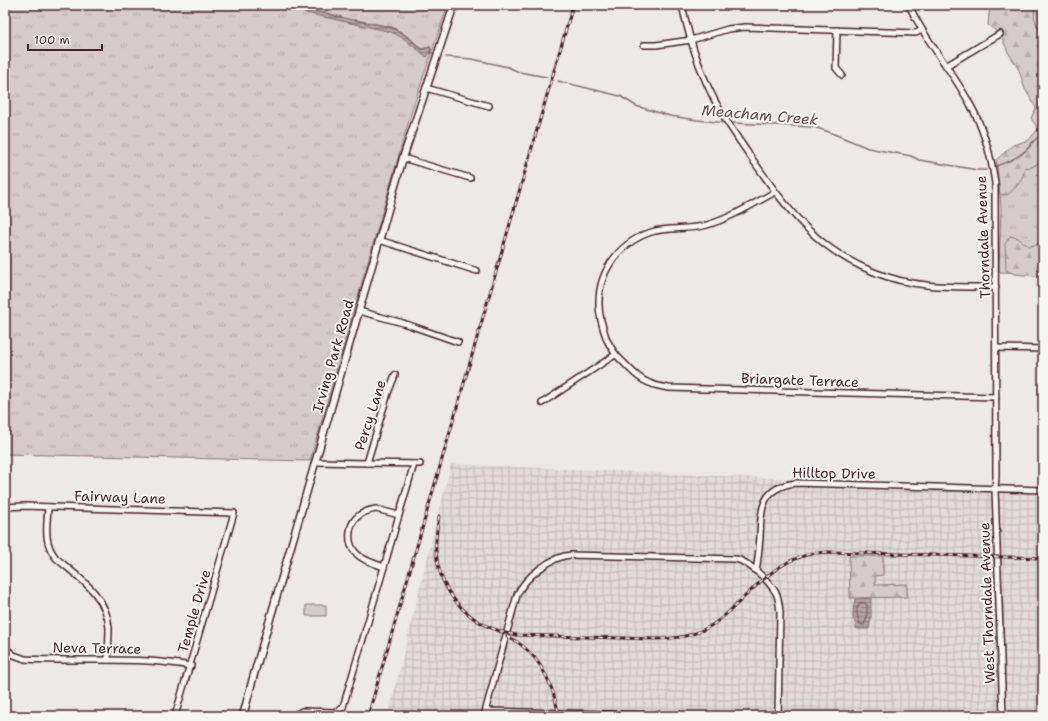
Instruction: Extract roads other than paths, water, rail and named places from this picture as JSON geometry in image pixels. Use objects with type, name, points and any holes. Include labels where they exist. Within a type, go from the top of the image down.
[{"type":"main road","name":"Irving Park Road","points":[[243,716],[378,240],[403,158],[454,5]]},
{"type":"street","points":[[682,5],[691,40],[703,76],[718,106],[775,192],[800,223],[815,237],[840,254],[870,270],[892,278],[936,287],[996,287]]},
{"type":"street","name":"Thorndale Avenue","points":[[909,5],[922,30],[964,92],[983,132],[992,161],[996,196],[995,489]]},
{"type":"street","points":[[644,45],[656,45],[691,40],[728,28],[745,27],[916,33],[922,30]]},
{"type":"street","points":[[836,30],[836,68],[842,75]]},
{"type":"street","points":[[946,66],[1000,34]]},
{"type":"street","points":[[426,88],[488,106]]},
{"type":"street","points":[[403,158],[470,178]]},
{"type":"street","name":"Briargate Terrace","points":[[775,192],[738,213],[718,222],[692,228],[655,232],[641,236],[619,251],[608,267],[602,280],[598,304],[600,318],[608,341],[616,355],[635,376],[649,384],[669,388],[996,397]]},
{"type":"street","points":[[378,240],[477,271]]},
{"type":"street","points":[[359,311],[458,342]]},
{"type":"street","points":[[996,348],[1043,349]]},
{"type":"street","points":[[542,403],[616,355]]},
{"type":"street","name":"Percy Lane","points":[[367,463],[388,393],[395,375]]},
{"type":"street","points":[[315,462],[420,464]]},
{"type":"street","points":[[293,716],[302,711],[338,712],[343,707],[414,464]]},
{"type":"street","name":"Hilltop Drive","points":[[756,571],[759,557],[761,512],[763,504],[770,494],[780,486],[787,484],[796,483],[1043,490]]},
{"type":"street","name":"West Thorndale Avenue","points":[[995,489],[1003,716]]},
{"type":"street","name":"Fairway Lane","points":[[5,507],[24,506],[234,513]]},
{"type":"street","points":[[48,507],[47,539],[51,552],[94,591],[106,611],[109,628],[108,660]]},
{"type":"street","points":[[384,567],[364,560],[355,552],[350,542],[350,530],[356,518],[365,512],[376,509],[399,515]]},
{"type":"street","name":"Temple Drive","points":[[175,716],[191,666],[234,513]]},
{"type":"street","points":[[680,716],[485,714],[517,595],[527,579],[554,560],[563,556],[571,555],[743,560],[773,589],[779,601],[778,716]]},
{"type":"street","name":"Neva Terrace","points":[[5,648],[14,655],[25,659],[157,661],[191,666]]},
{"type":"street","points":[[889,716],[895,716]]},
{"type":"water","points":[[279,5],[291,5],[353,20],[392,27],[403,33],[421,49],[430,47],[431,49],[427,57],[403,38],[391,32],[288,9]]},
{"type":"water","points":[[871,598],[871,617],[869,629],[858,629],[856,628],[853,617],[855,599]]},
{"type":"waterway","name":"Meacham Creek","points":[[291,5],[316,11]]},
{"type":"waterway","name":"Meacham Creek","points":[[322,12],[341,17]]},
{"type":"waterway","name":"Meacham Creek","points":[[355,20],[391,28],[405,35],[421,49],[430,47],[430,53],[433,53]]},
{"type":"waterway","name":"Meacham Creek","points":[[446,57],[472,59],[508,67],[519,72],[547,77]]},
{"type":"waterway","name":"Meacham Creek","points":[[558,81],[620,96],[636,106],[670,116],[727,123]]},
{"type":"waterway","name":"Meacham Creek","points":[[731,123],[814,127],[868,148],[911,156],[919,160],[986,170]]},
{"type":"waterway","name":"Meacham Creek","points":[[996,166],[1012,160],[1021,154],[1043,132]]},
{"type":"railway","points":[[368,716],[573,5]]},
{"type":"railway","points":[[439,516],[436,552],[444,583],[452,596],[462,608],[487,626],[501,632],[517,635],[654,639],[675,638],[688,635],[711,626],[729,612],[756,585],[777,569],[788,562],[813,553],[828,552],[1043,558]]},
{"type":"railway","points":[[507,636],[518,642],[527,650],[542,669],[553,692],[559,716]]}]
